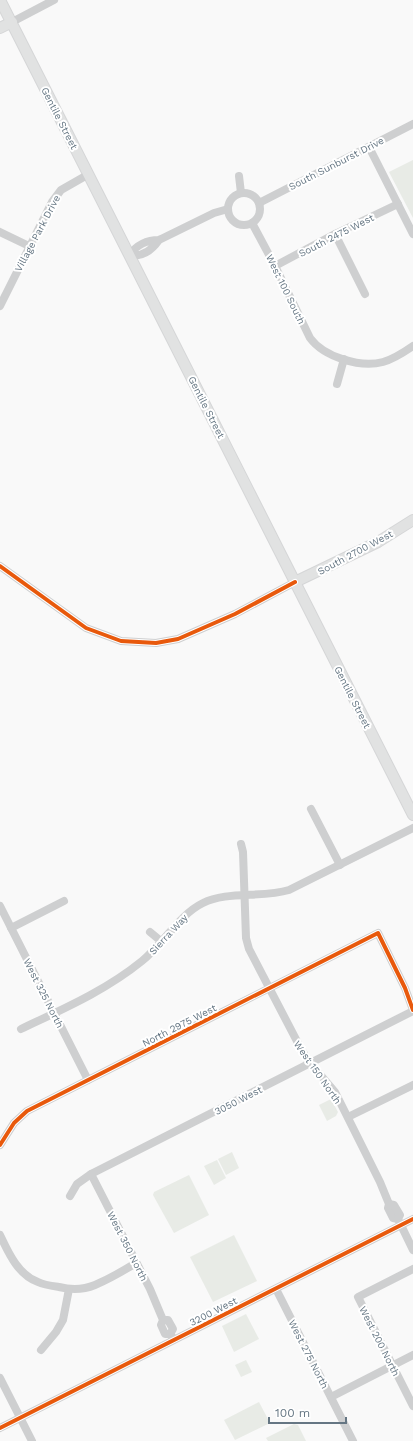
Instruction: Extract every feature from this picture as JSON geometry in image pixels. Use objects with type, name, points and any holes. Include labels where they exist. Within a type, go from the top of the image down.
[{"type":"main road","name":"Gentile Street","points":[[0,0],[413,815]]},
{"type":"main road","points":[[0,28],[12,22]]},
{"type":"main road","name":"South 2700 West","points":[[295,582],[378,542],[413,520]]},
{"type":"street","points":[[12,22],[54,0]]},
{"type":"street","name":"South Sunburst Drive","points":[[259,203],[413,124]]},
{"type":"street","points":[[369,147],[413,234]]},
{"type":"street","name":"Village Park Drive","points":[[0,306],[52,202],[61,190],[89,174]]},
{"type":"street","points":[[239,176],[241,193]]},
{"type":"street","points":[[241,193],[252,195],[259,203],[260,212],[256,220],[252,223],[241,225],[232,220],[228,209],[230,200],[233,197],[241,193]]},
{"type":"street","name":"South 2475 West","points":[[275,266],[335,234],[398,204]]},
{"type":"street","points":[[130,255],[134,249],[150,240],[159,240],[214,213],[228,209]]},
{"type":"street","name":"West 100 South","points":[[252,223],[313,342],[325,350],[344,359],[356,362],[376,363],[402,354],[413,346]]},
{"type":"street","points":[[0,232],[29,246]]},
{"type":"street","points":[[335,234],[365,294]]},
{"type":"street","points":[[337,384],[344,359]]},
{"type":"street","points":[[0,566],[86,628],[121,641],[149,643],[178,639],[235,614],[295,582]]},
{"type":"street","points":[[311,809],[340,865]]},
{"type":"street","name":"Sierra Way","points":[[21,1030],[111,984],[144,960],[186,915],[202,903],[211,899],[225,896],[270,894],[289,890],[413,828]]},
{"type":"street","name":"West 150 North","points":[[241,844],[244,852],[247,944],[300,1048],[335,1092],[389,1204],[394,1204],[400,1215],[399,1222],[413,1250]]},
{"type":"street","points":[[11,928],[64,901]]},
{"type":"street","name":"West 325 North","points":[[0,906],[88,1080]]},
{"type":"street","points":[[150,932],[162,942]]},
{"type":"street","name":"North 2975 West","points":[[0,1145],[14,1123],[27,1111],[378,933],[405,988],[413,1011]]},
{"type":"street","name":"3050 West","points":[[70,1196],[77,1184],[91,1174],[413,1011]]},
{"type":"street","points":[[348,1117],[413,1085]]},
{"type":"street","name":"West 350 North","points":[[91,1174],[150,1289],[163,1320],[168,1320],[172,1329],[172,1337]]},
{"type":"street","name":"3200 West","points":[[0,1428],[172,1337],[276,1289],[399,1222],[413,1219]]},
{"type":"street","points":[[0,1236],[20,1270],[30,1279],[38,1283],[69,1289],[83,1288],[94,1285],[136,1263]]},
{"type":"street","name":"West 200 North","points":[[413,1269],[358,1297],[413,1406]]},
{"type":"street","points":[[41,1350],[56,1332],[63,1320],[69,1289]]},
{"type":"street","name":"West 275 North","points":[[276,1289],[353,1441]]},
{"type":"street","points":[[331,1397],[413,1355]]},
{"type":"street","points":[[0,1378],[32,1441]]},
{"type":"shaded area","points":[[413,160],[413,218],[389,172]]},
{"type":"shaded area","points":[[331,1099],[338,1112],[336,1116],[327,1121],[319,1105]]},
{"type":"shaded area","points":[[232,1152],[239,1168],[226,1175],[218,1159]]},
{"type":"shaded area","points":[[217,1160],[226,1178],[214,1185],[204,1166]]},
{"type":"shaded area","points":[[189,1175],[209,1215],[174,1233],[153,1195],[154,1192]]},
{"type":"shaded area","points":[[234,1235],[257,1281],[213,1302],[190,1257]]},
{"type":"shaded area","points":[[246,1314],[259,1339],[234,1352],[222,1326]]},
{"type":"shaded area","points":[[246,1360],[252,1372],[241,1377],[235,1365]]},
{"type":"shaded area","points":[[259,1402],[270,1423],[235,1440],[224,1420]]},
{"type":"shaded area","points":[[294,1424],[298,1425],[306,1441],[268,1441],[266,1438]]},
{"type":"cycle path","points":[[0,566],[86,628],[121,641],[156,643],[178,639],[235,614],[295,582]]},
{"type":"cycle path","points":[[0,1145],[14,1123],[27,1111],[378,933],[405,988],[413,1010]]},
{"type":"cycle path","points":[[0,1428],[413,1219]]}]
